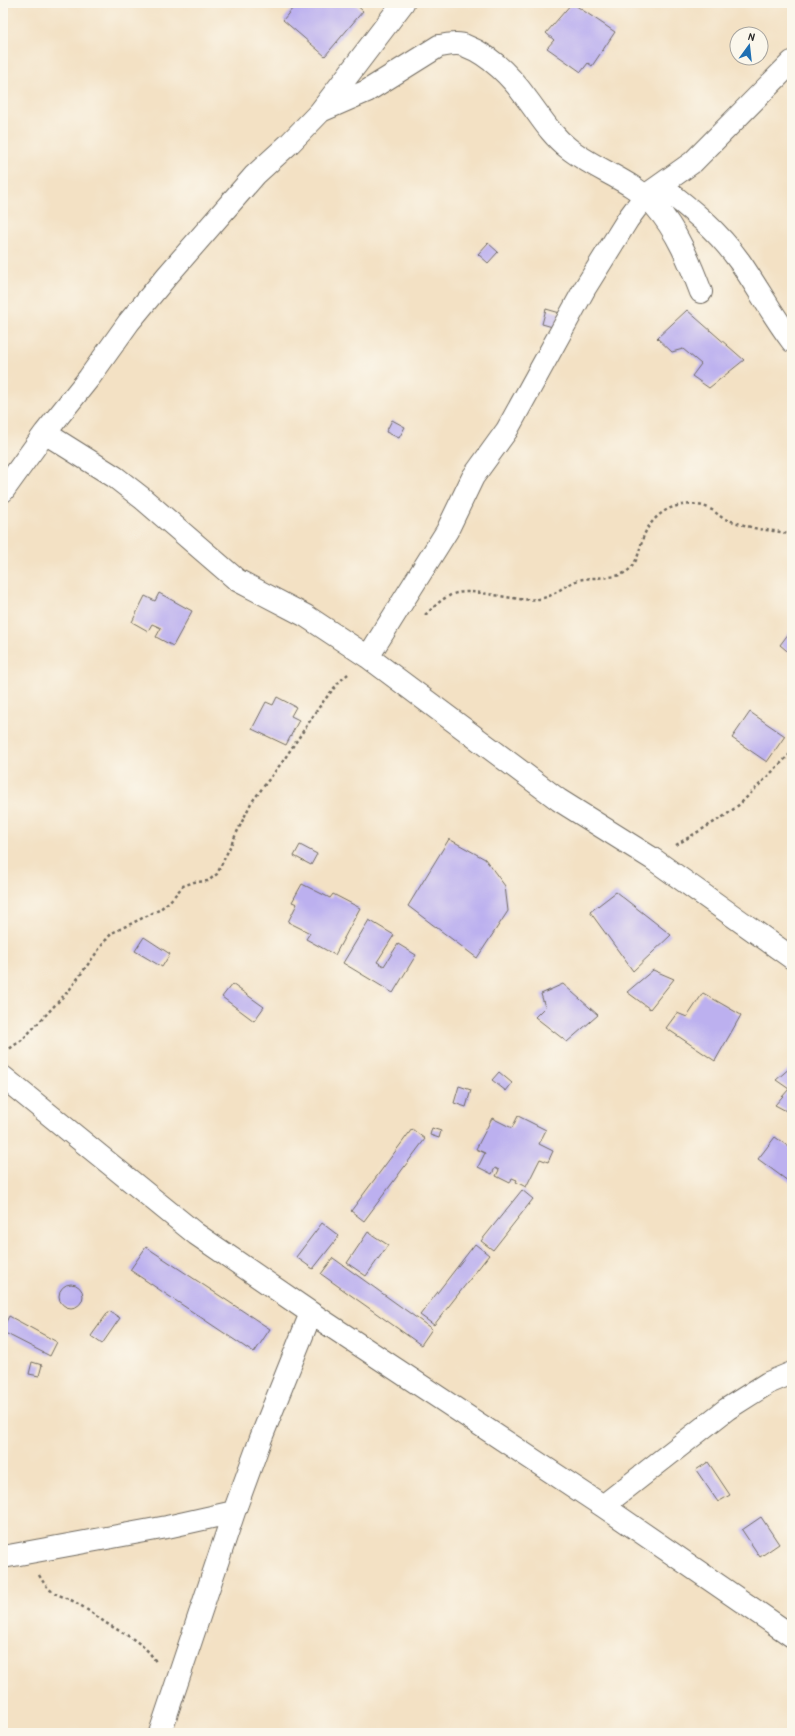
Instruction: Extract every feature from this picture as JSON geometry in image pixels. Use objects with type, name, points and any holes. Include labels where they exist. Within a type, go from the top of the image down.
[{"type":"street","points":[[3,491],[45,433],[89,378],[129,322],[255,175],[290,143],[320,112],[403,3]]},
{"type":"street","points":[[320,112],[367,91],[439,46],[452,44],[465,45],[486,57],[512,81],[548,128],[566,147],[584,160],[631,186],[653,191],[695,212],[714,231],[739,262],[778,323],[792,341]]},
{"type":"street","points":[[368,657],[447,531],[474,477],[507,430],[612,242],[653,191],[693,162],[792,62]]},
{"type":"street","points":[[653,191],[656,207],[684,251],[701,292]]},
{"type":"street","points":[[45,433],[115,477],[142,498],[237,580],[306,616],[368,657],[559,800],[653,859],[792,958]]},
{"type":"street","points":[[3,1077],[196,1234],[311,1313],[603,1506],[792,1636]]},
{"type":"street","points":[[160,1733],[260,1438],[311,1313]]},
{"type":"street","points":[[603,1506],[733,1405],[768,1383],[792,1373]]},
{"type":"street","points":[[10,1553],[167,1527],[234,1512]]},
{"type":"path","points":[[420,620],[441,600],[458,592],[520,599],[538,599],[553,595],[577,580],[626,572],[636,562],[644,536],[652,522],[662,513],[677,506],[694,504],[704,506],[725,519],[756,528],[783,532],[792,536]]},
{"type":"path","points":[[3,1053],[23,1039],[70,989],[101,945],[112,933],[159,910],[184,886],[194,882],[208,881],[217,874],[252,804],[322,703],[339,682],[368,657]]},
{"type":"path","points":[[653,859],[726,815],[740,804],[792,752]]},
{"type":"path","points":[[10,1553],[46,1588],[55,1594],[75,1602],[135,1640],[151,1652],[174,1692]]},
{"type":"building","points":[[297,3],[354,3],[363,11],[325,56],[283,20]]},
{"type":"building","points":[[572,3],[615,32],[592,66],[588,63],[581,72],[547,48],[554,40],[546,33]]},
{"type":"building","points":[[488,243],[498,252],[488,263],[478,254]]},
{"type":"building","points":[[546,309],[560,313],[556,328],[542,324]]},
{"type":"building","points":[[687,310],[744,360],[709,388],[692,376],[701,364],[683,349],[672,352],[657,338]]},
{"type":"building","points":[[392,420],[405,427],[399,438],[386,432]]},
{"type":"building","points":[[159,593],[192,611],[173,646],[156,637],[161,628],[152,624],[148,631],[132,622],[145,596],[155,601]]},
{"type":"building","points":[[792,629],[792,655],[780,645]]},
{"type":"building","points":[[277,697],[296,707],[291,716],[299,720],[286,745],[252,729],[266,702],[273,705]]},
{"type":"building","points":[[750,712],[785,736],[767,762],[732,738]]},
{"type":"building","points":[[449,839],[485,859],[505,886],[508,911],[477,958],[408,906]]},
{"type":"building","points":[[300,845],[317,854],[311,865],[294,856]]},
{"type":"building","points":[[302,884],[330,898],[333,894],[360,908],[335,955],[306,939],[310,933],[288,922],[297,904],[292,902]]},
{"type":"building","points":[[616,892],[671,935],[633,971],[590,912]]},
{"type":"building","points":[[369,920],[394,935],[377,962],[384,966],[398,944],[416,955],[393,993],[343,963]]},
{"type":"building","points":[[144,937],[170,954],[162,967],[135,951]]},
{"type":"building","points":[[653,970],[674,979],[650,1009],[627,992]]},
{"type":"building","points":[[232,984],[264,1007],[254,1021],[222,997]]},
{"type":"building","points":[[563,984],[598,1015],[567,1042],[535,1017],[545,1007],[541,994]]},
{"type":"building","points":[[703,993],[741,1015],[715,1061],[666,1028],[677,1013],[687,1017]]},
{"type":"building","points":[[792,1066],[792,1114],[775,1105],[789,1089],[776,1080]]},
{"type":"building","points":[[499,1072],[512,1083],[506,1091],[492,1080]]},
{"type":"building","points":[[459,1086],[471,1090],[466,1107],[454,1103]]},
{"type":"building","points":[[518,1116],[546,1130],[539,1144],[553,1151],[548,1162],[540,1159],[526,1187],[516,1182],[517,1180],[512,1178],[510,1183],[496,1176],[499,1170],[495,1168],[492,1174],[478,1167],[485,1153],[476,1149],[492,1118],[512,1128]]},
{"type":"building","points":[[432,1128],[441,1131],[439,1138],[430,1135]]},
{"type":"building","points":[[412,1129],[425,1139],[364,1221],[351,1211]]},
{"type":"building","points":[[775,1137],[792,1149],[792,1184],[758,1159]]},
{"type":"building","points":[[522,1190],[533,1199],[493,1250],[481,1241]]},
{"type":"building","points":[[322,1223],[339,1236],[313,1269],[296,1257]]},
{"type":"building","points":[[368,1232],[388,1245],[366,1276],[347,1263]]},
{"type":"building","points":[[475,1244],[489,1255],[434,1325],[420,1315]]},
{"type":"building","points":[[146,1247],[270,1329],[254,1353],[130,1270]]},
{"type":"building","points":[[333,1258],[432,1329],[421,1345],[321,1274]]},
{"type":"building","points":[[71,1284],[80,1287],[83,1296],[80,1305],[71,1308],[62,1305],[59,1296],[62,1287]]},
{"type":"building","points":[[109,1311],[120,1318],[102,1344],[91,1336]]},
{"type":"building","points":[[9,1316],[57,1342],[50,1356],[3,1332],[3,1328]]},
{"type":"building","points":[[32,1362],[42,1365],[39,1376],[29,1374]]},
{"type":"building","points":[[708,1462],[730,1495],[718,1502],[696,1470]]},
{"type":"building","points":[[761,1517],[779,1544],[760,1557],[742,1530]]}]
